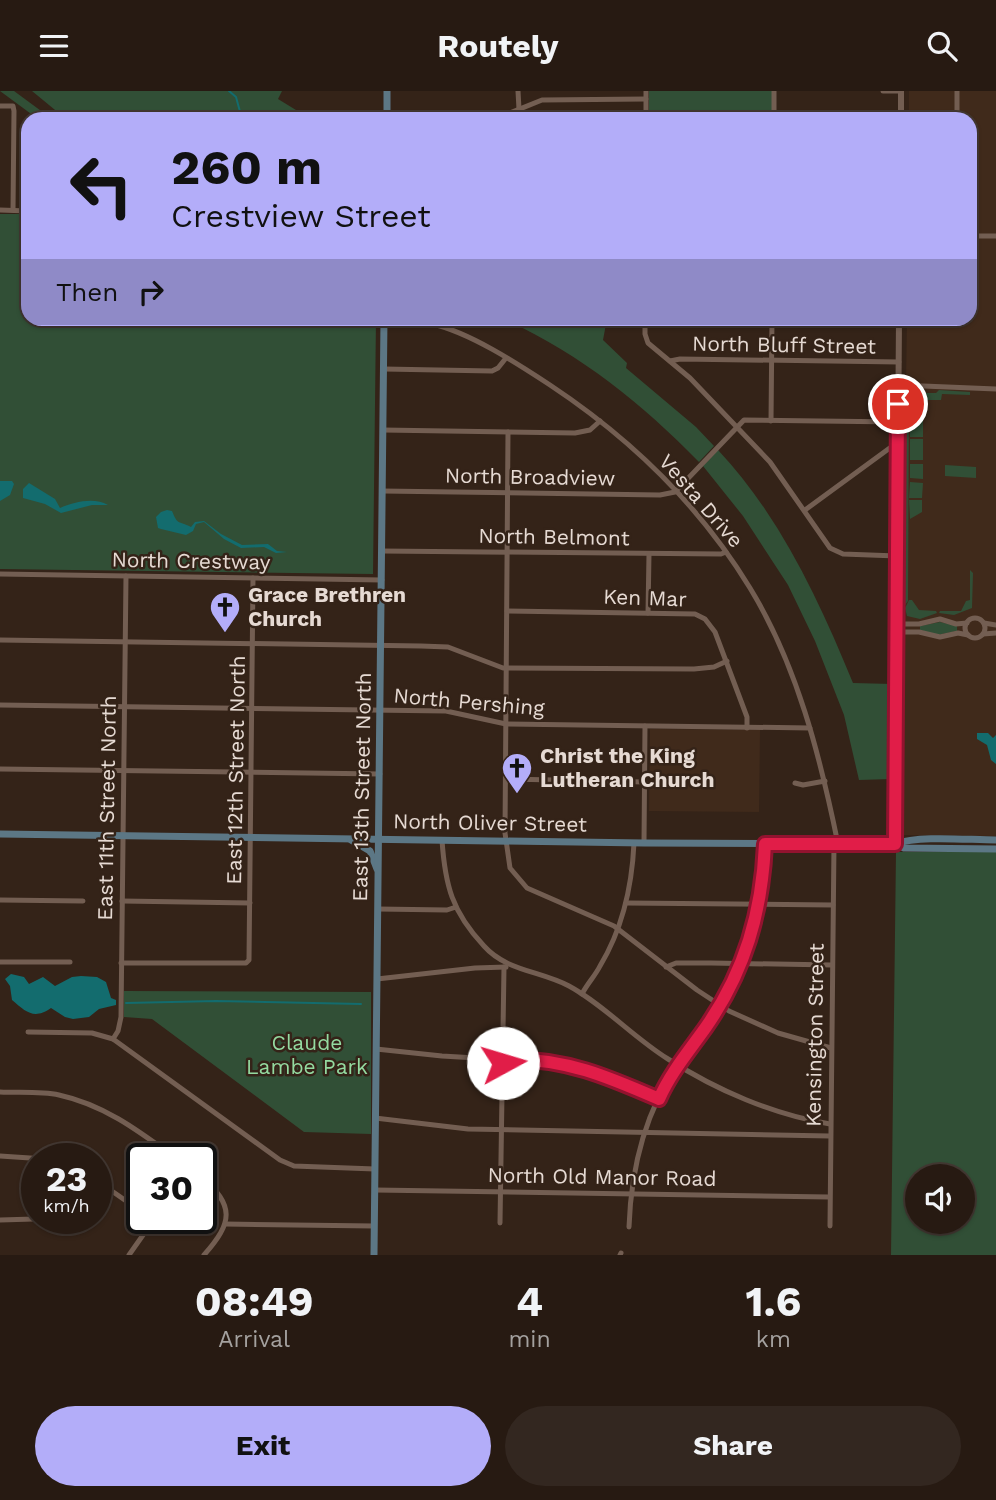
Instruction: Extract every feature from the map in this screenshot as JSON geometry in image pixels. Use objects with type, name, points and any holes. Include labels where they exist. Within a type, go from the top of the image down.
[{"type":"main road","points":[[387,91],[387,112]]},
{"type":"main road","name":"East 13th Street North","points":[[374,1255],[384,326]]},
{"type":"main road","name":"North Oliver Street","points":[[0,834],[765,844],[895,844],[943,839],[996,840]]},
{"type":"main road","points":[[348,839],[370,851],[379,873]]},
{"type":"main road","name":"North Oliver Street","points":[[895,844],[904,848],[996,849]]},
{"type":"street","points":[[518,91],[519,109]]},
{"type":"street","points":[[646,91],[646,112]]},
{"type":"street","points":[[774,91],[774,112]]},
{"type":"street","points":[[883,91],[901,91],[901,112]]},
{"type":"street","points":[[957,91],[957,112]]},
{"type":"street","points":[[512,112],[542,100],[646,99]]},
{"type":"street","points":[[0,106],[13,106],[13,210]]},
{"type":"street","points":[[0,210],[21,211]]},
{"type":"street","points":[[977,236],[996,236]]},
{"type":"street","name":"Vesta Drive","points":[[438,326],[506,358],[580,405],[633,447],[676,491],[726,552],[771,627],[810,728],[825,781],[836,843]]},
{"type":"street","points":[[646,326],[647,341],[690,378],[770,462],[836,552],[897,556]]},
{"type":"street","points":[[771,421],[772,326]]},
{"type":"street","points":[[895,844],[899,326]]},
{"type":"street","points":[[384,369],[492,371],[499,368],[506,358]]},
{"type":"street","name":"North Bluff Street","points":[[670,361],[899,362]]},
{"type":"street","points":[[899,385],[996,389]]},
{"type":"street","points":[[676,491],[744,419],[898,422]]},
{"type":"street","points":[[383,430],[583,432],[595,427],[600,421]]},
{"type":"street","points":[[508,432],[505,841],[510,868],[527,888],[614,926],[720,1005],[778,1033],[831,1048]]},
{"type":"street","points":[[805,510],[898,442]]},
{"type":"street","name":"North Broadview","points":[[382,491],[660,495],[676,491]]},
{"type":"street","name":"North Belmont","points":[[382,551],[649,554],[726,552]]},
{"type":"street","points":[[648,613],[649,554]]},
{"type":"street","name":"North Crestway","points":[[0,574],[382,580]]},
{"type":"street","name":"East 11th Street North","points":[[113,1039],[120,1025],[126,576]]},
{"type":"street","name":"East 12th Street North","points":[[121,964],[248,962],[253,578]]},
{"type":"street","name":"Ken Mar","points":[[506,611],[695,614],[705,619],[715,632],[747,717],[747,728]]},
{"type":"street","points":[[897,624],[919,624],[937,619],[956,624],[967,623],[976,618],[996,625]]},
{"type":"street","points":[[967,623],[965,630],[968,635]]},
{"type":"street","points":[[984,623],[984,634]]},
{"type":"street","points":[[897,632],[919,632],[940,637],[958,633],[976,638],[996,633]]},
{"type":"street","points":[[0,640],[448,647],[506,668],[694,669],[714,667],[727,661]]},
{"type":"street","name":"North Pershing","points":[[0,705],[446,711],[506,724],[810,728]]},
{"type":"street","points":[[644,843],[645,726]]},
{"type":"street","points":[[0,769],[380,774]]},
{"type":"street","points":[[506,779],[645,782]]},
{"type":"street","points":[[794,783],[803,785],[825,781]]},
{"type":"street","points":[[442,840],[444,876],[456,907],[485,948],[517,969]]},
{"type":"street","points":[[582,994],[618,930],[632,881],[634,843]]},
{"type":"street","name":"Kensington Street","points":[[830,1226],[836,843]]},
{"type":"street","points":[[629,1227],[631,1193],[645,1133],[659,1099],[677,1065],[720,1005],[740,964],[759,904],[765,844]]},
{"type":"street","points":[[0,899],[83,901]]},
{"type":"street","points":[[122,901],[250,903]]},
{"type":"street","points":[[626,903],[833,905]]},
{"type":"street","points":[[378,909],[447,910],[456,907]]},
{"type":"street","points":[[0,961],[70,962]]},
{"type":"street","points":[[666,967],[676,963],[832,965]]},
{"type":"street","points":[[500,1223],[504,967]]},
{"type":"street","points":[[377,979],[504,967],[557,980],[582,994],[677,1065],[763,1106],[830,1124]]},
{"type":"street","points":[[28,1032],[87,1032],[113,1039],[280,1160],[294,1166],[375,1169]]},
{"type":"street","points":[[376,1049],[561,1063],[607,1075],[659,1099]]},
{"type":"street","points":[[0,1092],[58,1094],[93,1105],[128,1122],[156,1143]]},
{"type":"street","points":[[375,1118],[468,1129],[830,1136]]},
{"type":"street","points":[[0,1156],[21,1157]]},
{"type":"street","points":[[204,1255],[225,1224],[226,1208],[217,1189]]},
{"type":"street","name":"North Old Manor Road","points":[[374,1190],[829,1197]]},
{"type":"street","points":[[0,1220],[21,1219]]},
{"type":"street","points":[[225,1224],[374,1226]]},
{"type":"street","points":[[129,1255],[142,1234]]},
{"type":"shaded area","points":[[909,91],[996,91],[996,836],[899,835],[907,326],[977,326],[977,112],[909,112]]},
{"type":"shaded area","points":[[650,729],[760,730],[759,812],[649,811]]},
{"type":"green space","points":[[0,91],[14,91],[42,112],[28,112]]},
{"type":"green space","points":[[32,91],[282,91],[278,99],[296,110],[377,112],[58,112]]},
{"type":"green space","points":[[649,91],[772,91],[772,112],[649,112]]},
{"type":"green space","points":[[0,214],[21,214],[21,326],[376,326],[373,574],[0,569]]},
{"type":"green space","points":[[518,326],[606,326],[603,340],[627,363],[626,368],[696,427],[714,446],[699,462],[654,419],[608,381]]},
{"type":"green space","points":[[906,388],[909,398],[908,601],[903,608],[905,621],[902,616]]},
{"type":"green space","points":[[939,390],[970,392],[970,395],[942,394],[941,400],[925,400],[925,393],[936,393]]},
{"type":"green space","points":[[910,401],[923,401],[923,437],[910,437]]},
{"type":"green space","points":[[910,439],[923,439],[923,460],[910,460]]},
{"type":"green space","points":[[718,450],[760,503],[796,560],[853,683],[892,684],[891,779],[859,780],[844,715],[815,641],[788,585],[743,516],[703,466]]},
{"type":"green space","points":[[910,464],[923,464],[923,479],[910,478]]},
{"type":"green space","points":[[945,465],[976,467],[976,478],[945,476]]},
{"type":"green space","points":[[910,482],[923,483],[922,498],[909,498]]},
{"type":"green space","points":[[909,500],[922,500],[922,512],[910,519]]},
{"type":"green space","points":[[970,570],[973,573],[972,608],[954,615],[939,613],[961,611],[966,601],[970,600]]},
{"type":"green space","points":[[909,600],[912,600],[919,610],[937,613],[920,619],[907,616],[905,608]]},
{"type":"green space","points":[[940,622],[957,626],[957,631],[937,635],[920,630],[920,626]]},
{"type":"green space","points":[[896,852],[996,852],[996,1255],[891,1255]]},
{"type":"green space","name":"Claude Lambe Park","points":[[124,991],[371,992],[371,1134],[304,1132],[152,1019],[124,1017]]},
{"type":"water","points":[[0,481],[12,481],[14,484],[10,495],[0,501]]},
{"type":"water","points":[[29,483],[55,499],[60,508],[90,501],[108,505],[92,505],[61,513],[45,504],[23,498],[23,489]]},
{"type":"water","points":[[167,510],[172,511],[179,522],[191,527],[195,522],[204,521],[242,545],[268,544],[277,551],[287,552],[276,553],[264,547],[241,548],[224,539],[204,522],[196,524],[193,531],[186,535],[158,528],[156,517]]},
{"type":"water","points":[[977,733],[988,733],[993,738],[996,735],[996,764],[991,760],[987,745],[977,739]]},
{"type":"water","points":[[11,974],[24,977],[29,984],[43,977],[55,986],[72,977],[97,977],[106,982],[116,1005],[99,1009],[89,1017],[73,1019],[51,1008],[40,1014],[30,1013],[12,1000],[10,986],[5,979]]},
{"type":"waterway","points":[[229,91],[236,97],[240,112]]},
{"type":"waterway","points":[[126,1003],[216,1001],[361,1004]]},
{"type":"place","name":"Grace Brethren Church","points":[[225,634]]},
{"type":"place","name":"Christ the King Lutheran Church","points":[[517,795]]},
{"type":"route","points":[[503,1063],[503,1059],[561,1063],[607,1075],[659,1099],[677,1065],[706,1027],[736,975],[758,915],[764,877],[765,844],[895,844],[898,404]]}]
